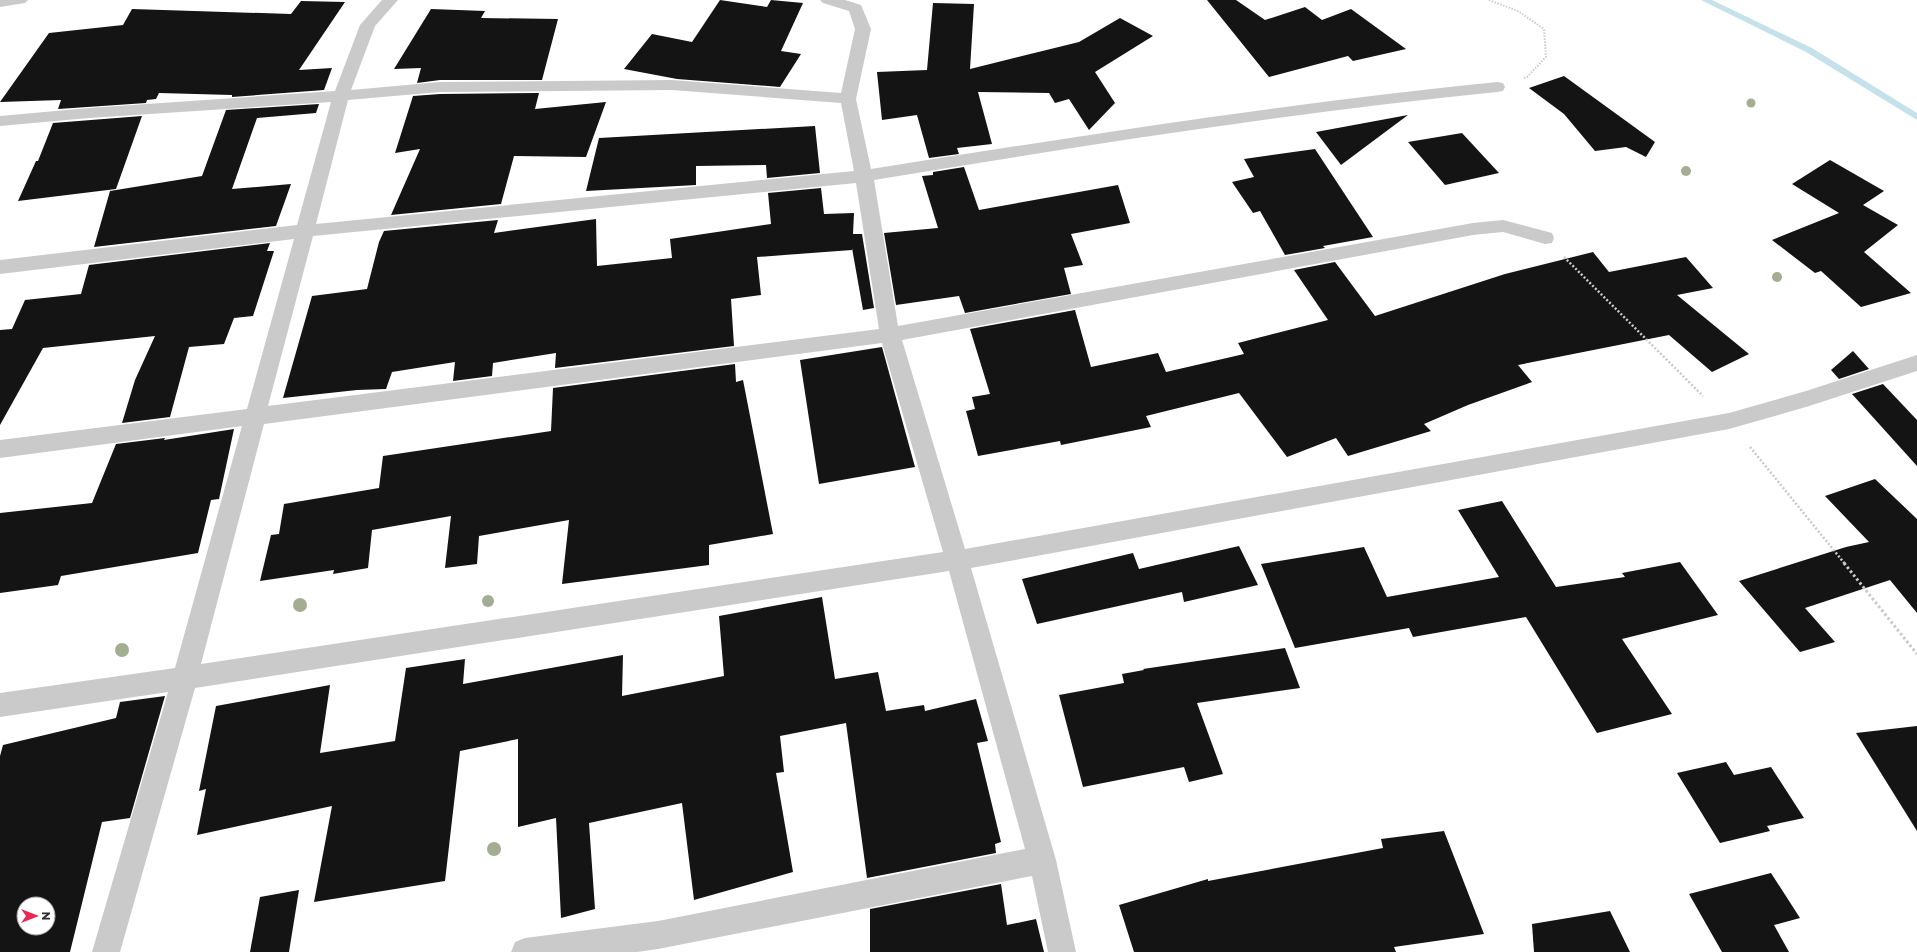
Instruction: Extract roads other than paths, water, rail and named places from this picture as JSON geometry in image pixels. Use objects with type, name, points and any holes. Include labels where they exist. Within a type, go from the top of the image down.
[{"type":"street","points":[[0,2],[20,0]]},
{"type":"street","points":[[106,952],[185,678],[341,96],[368,24],[390,0]]},
{"type":"street","points":[[828,0],[856,8],[863,29],[848,99],[864,176],[890,335],[957,560],[1042,860],[1062,952]]},
{"type":"street","points":[[0,121],[97,112],[341,96],[440,87],[664,85],[848,99]]},
{"type":"street","points":[[0,267],[304,231],[864,176],[1080,141],[1418,95],[1497,87]]},
{"type":"street","points":[[0,449],[890,335],[1473,229],[1503,226],[1545,238]]},
{"type":"street","points":[[0,704],[185,678],[957,560],[1729,421],[1806,399],[1917,363]]},
{"type":"street","points":[[525,952],[658,935],[1042,860]]},
{"type":"waterway","points":[[1705,0],[1809,50],[1917,117]]}]
